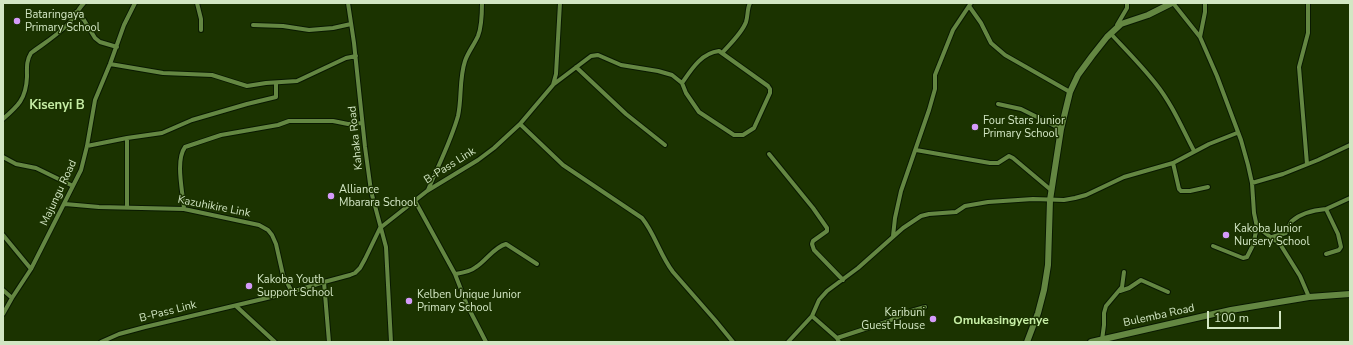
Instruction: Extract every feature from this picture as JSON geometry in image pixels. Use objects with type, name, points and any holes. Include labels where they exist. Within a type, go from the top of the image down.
[{"type":"street","points":[[3,119],[13,111],[22,98],[26,87],[28,58],[67,26],[84,3]]},
{"type":"street","name":"Majungu Road","points":[[3,314],[31,269],[81,170],[95,100],[124,25],[135,3]]},
{"type":"street","points":[[197,3],[201,19],[201,30]]},
{"type":"street","name":"Kahaka Road","points":[[348,3],[356,56],[362,123],[371,191],[386,247],[391,342]]},
{"type":"street","points":[[427,191],[458,116],[462,72],[465,59],[479,32],[482,18],[482,3]]},
{"type":"street","points":[[553,85],[556,74],[560,3]]},
{"type":"street","points":[[722,53],[744,26],[747,8],[750,3]]},
{"type":"street","points":[[1028,342],[1038,313],[1047,272],[1051,190],[1061,129],[1070,92],[1085,64],[1112,32],[1127,8],[1127,3]]},
{"type":"street","points":[[1112,32],[1124,23],[1148,15],[1172,3],[1200,37],[1217,76],[1248,165],[1252,182],[1254,213],[1257,227],[1253,245],[1245,258],[1213,246]]},
{"type":"street","points":[[1200,37],[1205,12],[1205,3]]},
{"type":"street","points":[[1307,164],[1299,67],[1308,33],[1308,3]]},
{"type":"street","points":[[893,236],[901,191],[929,110],[935,89],[935,75],[938,66],[953,30],[970,5],[981,22],[991,44],[1000,52],[1070,92]]},
{"type":"street","points":[[76,12],[84,20],[95,38],[100,42],[117,46]]},
{"type":"street","points":[[253,25],[283,26],[309,30],[333,28],[351,24]]},
{"type":"street","points":[[1112,32],[1157,85],[1172,109],[1194,151]]},
{"type":"street","points":[[719,51],[768,86],[770,93],[754,128],[750,132],[743,135],[734,135],[699,112],[682,84],[696,64],[719,51]]},
{"type":"street","name":"B-Pass Link","points":[[101,342],[119,334],[177,318],[236,306],[350,275],[360,268],[380,228],[427,191],[478,160],[520,124],[553,85],[591,56],[598,55],[621,65],[666,73],[678,79],[682,84]]},
{"type":"street","points":[[110,64],[163,73],[212,75],[247,86],[297,81],[346,58],[356,56]]},
{"type":"street","points":[[576,67],[626,114],[665,145]]},
{"type":"street","points":[[87,146],[162,133],[192,120],[276,97],[276,83]]},
{"type":"street","points":[[998,104],[1021,109],[1061,129]]},
{"type":"street","points":[[184,209],[182,181],[179,169],[185,147],[221,135],[278,125],[289,121],[333,121],[348,124],[362,123]]},
{"type":"street","points":[[520,124],[563,165],[642,218],[650,228],[673,272],[716,320],[733,342]]},
{"type":"street","points":[[788,342],[812,316],[819,300],[827,291],[843,280],[885,245],[893,236],[914,220],[929,214],[956,212],[965,206],[988,202],[1033,199],[1064,200],[1075,198],[1086,195],[1124,177],[1173,163],[1194,151],[1237,133]]},
{"type":"street","points":[[127,207],[128,138]]},
{"type":"street","points":[[1252,182],[1283,174],[1350,145]]},
{"type":"street","points":[[916,150],[990,164],[998,163],[1009,156],[1051,190]]},
{"type":"street","points":[[769,154],[813,208],[827,228],[827,231],[813,241],[812,246],[843,280]]},
{"type":"street","points":[[3,157],[16,164],[36,168],[73,186]]},
{"type":"street","points":[[1173,163],[1178,189],[1181,191],[1190,191],[1208,187]]},
{"type":"street","points":[[1272,237],[1286,233],[1291,222],[1300,217],[1316,210],[1326,209],[1350,198]]},
{"type":"street","points":[[415,201],[455,274],[467,305],[486,342]]},
{"type":"street","name":"Kazuhikire Link","points":[[65,204],[184,209],[259,225],[268,230],[272,235],[276,244],[283,275],[292,292]]},
{"type":"street","points":[[1326,209],[1338,234],[1341,247],[1339,250],[1326,254]]},
{"type":"street","points":[[1257,227],[1272,237],[1282,248],[1300,276],[1309,297]]},
{"type":"street","points":[[3,235],[31,269]]},
{"type":"street","points":[[455,274],[468,272],[477,267],[500,246],[506,244],[537,264]]},
{"type":"street","points":[[1103,340],[1104,313],[1106,306],[1120,291],[1124,272]]},
{"type":"street","points":[[1120,291],[1129,288],[1141,280],[1168,292]]},
{"type":"street","points":[[324,282],[330,342]]},
{"type":"street","points":[[3,290],[12,298]]},
{"type":"street","name":"Bulemba Road","points":[[1091,342],[1231,310],[1309,297],[1350,294]]},
{"type":"street","points":[[236,306],[275,342]]},
{"type":"street","points":[[812,316],[838,340],[889,321],[910,311],[925,308]]},
{"type":"place","name":"Bataringaya Primary School","points":[[17,21]]},
{"type":"place","name":"Four Stars Junior Primary School","points":[[975,127]]},
{"type":"place","name":"Alliance Mbarara School","points":[[331,196]]},
{"type":"place","name":"Kakoba Junior Nursery School","points":[[1226,235]]},
{"type":"place","name":"Kakoba Youth Support School","points":[[249,286]]},
{"type":"place","name":"Kelben Unique Junior Primary School","points":[[409,301]]},
{"type":"place","name":"Karibuni Guest House","points":[[933,319]]},
{"type":"district","name":"Kisenyi B","points":[[57,106]]},
{"type":"district","name":"Omukasingyenye","points":[[1001,321]]}]
